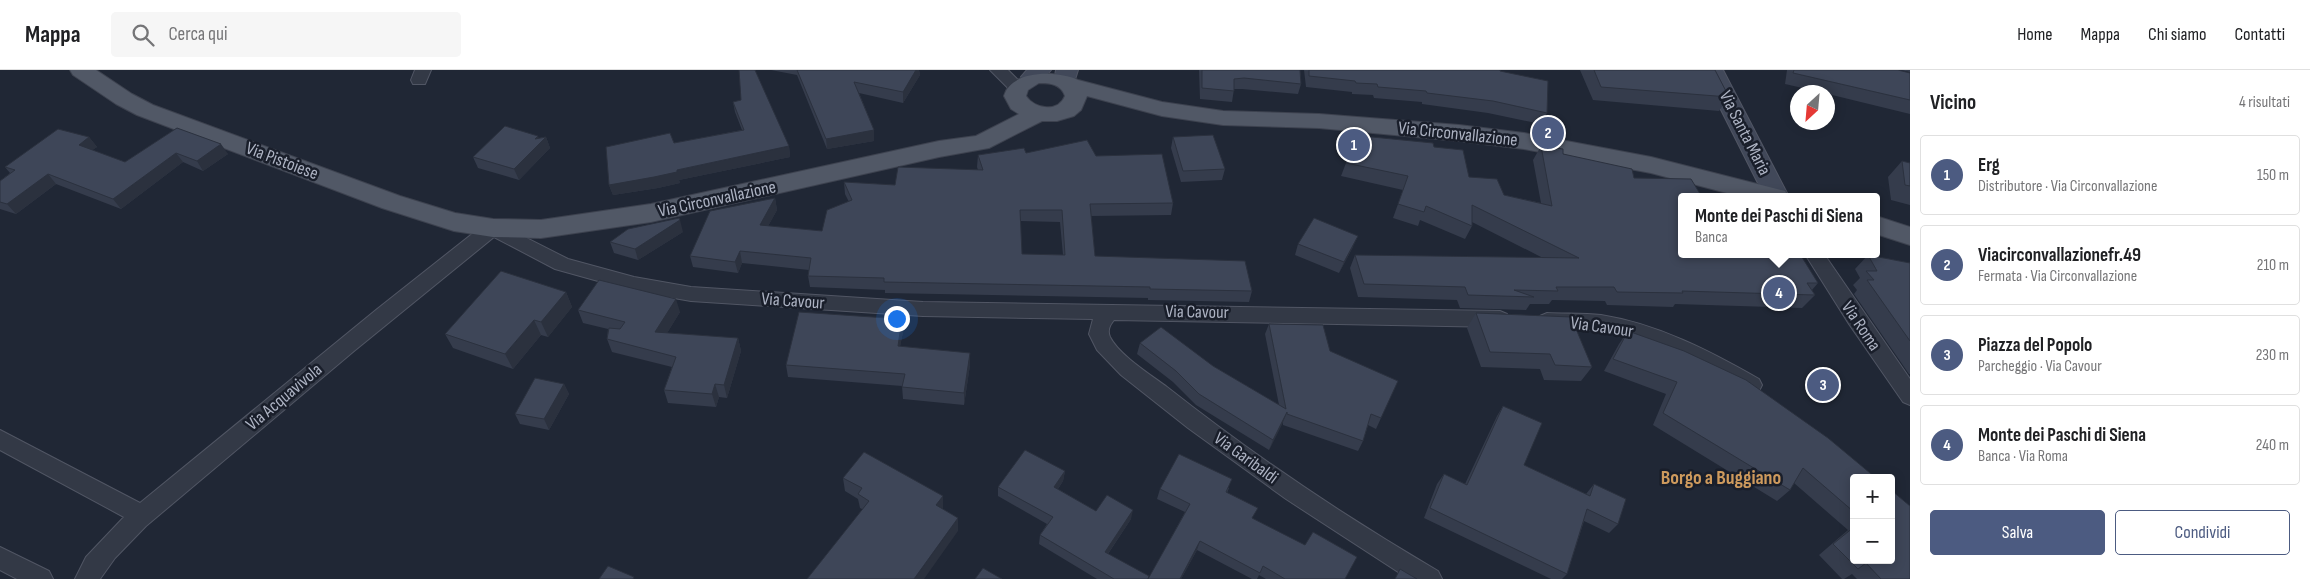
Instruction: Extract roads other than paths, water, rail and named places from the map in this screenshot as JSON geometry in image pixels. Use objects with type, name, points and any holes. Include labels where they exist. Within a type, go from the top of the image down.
[{"type":"main road","name":"Via Pistoiese","points":[[81,70],[124,99],[145,110],[391,202],[454,222],[493,228]]},
{"type":"main road","name":"Via Circonvallazione","points":[[939,149],[991,127],[1026,81],[1053,77],[1068,79],[1162,110],[1223,118],[1328,122],[1459,132],[1524,141],[1651,165],[1760,193]]},
{"type":"main road","points":[[1067,110],[1076,100],[1076,92],[1068,79]]},
{"type":"main road","points":[[1026,81],[1027,110],[1038,114]]},
{"type":"main road","name":"Via Circonvallazione","points":[[493,228],[542,229],[635,216],[939,149],[972,146],[1038,114],[1055,114],[1067,110],[1114,111],[1186,121],[1209,121],[1223,118]]},
{"type":"main road","points":[[1880,226],[1910,236]]},
{"type":"street","points":[[998,70],[1026,81]]},
{"type":"street","name":"Via Santa Maria","points":[[1712,70],[1774,193]]},
{"type":"street","name":"Via Cavour","points":[[493,228],[562,264],[634,284],[691,294],[923,309],[1110,311],[1599,323],[1636,330],[1674,344],[1701,356],[1751,385],[1764,395]]},
{"type":"street","name":"Via Acquavivola","points":[[87,579],[91,568],[100,556],[143,516],[375,320],[493,228]]},
{"type":"street","name":"Via Roma","points":[[1817,258],[1856,319],[1910,396]]},
{"type":"street","name":"Via Garibaldi","points":[[1110,311],[1099,324],[1099,336],[1106,346],[1141,378],[1312,506],[1430,579]]},
{"type":"street","points":[[0,439],[143,516]]},
{"type":"street","points":[[0,558],[41,579]]},
{"type":"place","name":"Viacirconvallazionefr.49","points":[[1548,133]]},
{"type":"place","name":"Erg","points":[[1354,145]]},
{"type":"place","name":"Monte dei Paschi di Siena","points":[[1779,293]]},
{"type":"place","name":"Piazza del Popolo","points":[[1823,385]]},
{"type":"district","name":"Borgo a Buggiano","points":[[1721,478]]}]
